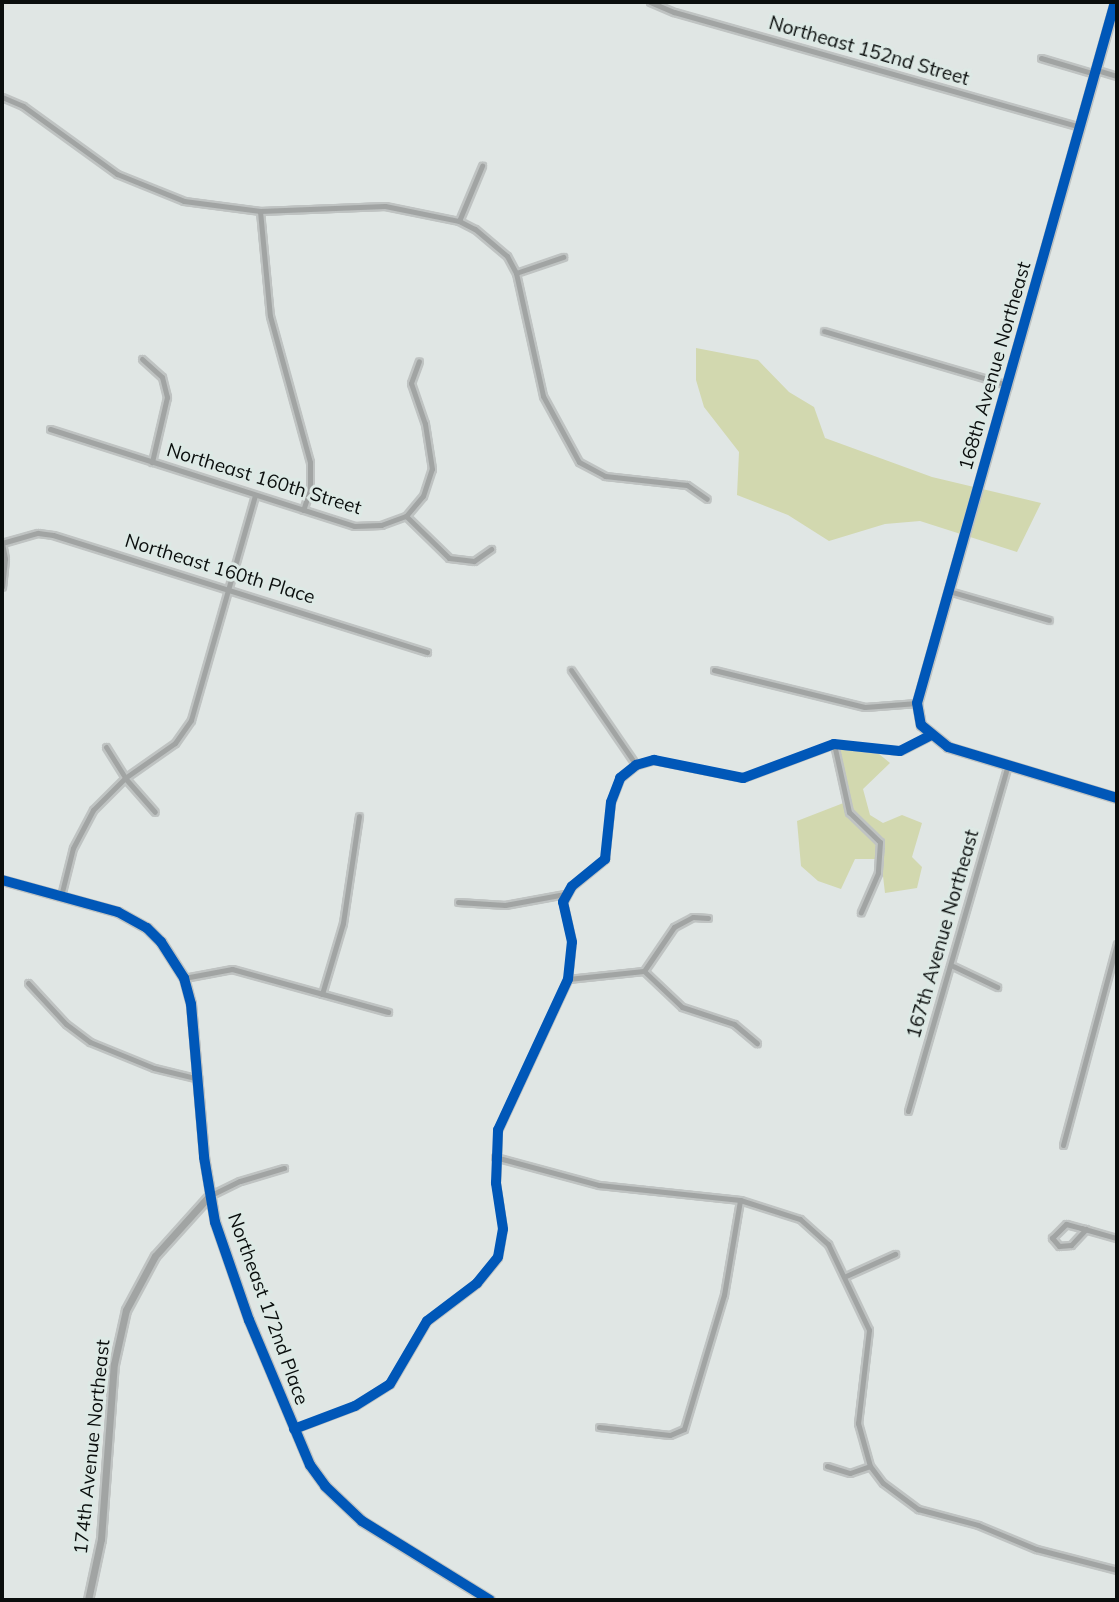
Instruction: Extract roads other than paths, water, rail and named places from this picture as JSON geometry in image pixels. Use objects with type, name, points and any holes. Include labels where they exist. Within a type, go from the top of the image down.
[{"type":"street","name":"Northeast 152nd Street","points":[[650,2],[1080,127]]},
{"type":"street","name":"168th Avenue Northeast","points":[[916,703],[1115,2]]},
{"type":"street","points":[[1041,58],[1117,76]]},
{"type":"street","points":[[2,97],[23,106],[95,161],[130,180],[204,206],[260,211],[360,204],[459,221],[491,240],[516,273],[543,396],[570,451],[592,472],[687,485],[707,499]]},
{"type":"street","points":[[459,221],[482,166]]},
{"type":"street","points":[[260,211],[270,316],[310,462],[310,489],[303,510]]},
{"type":"street","points":[[516,273],[562,257]]},
{"type":"street","points":[[824,331],[1008,385]]},
{"type":"street","points":[[142,359],[162,377],[167,397],[152,462]]},
{"type":"street","points":[[419,361],[411,383],[424,421],[432,469],[423,496],[406,516],[449,558],[474,561],[491,549]]},
{"type":"street","name":"Northeast 160th Street","points":[[50,429],[354,526],[381,525],[406,516]]},
{"type":"street","points":[[61,896],[83,825],[103,797],[125,778],[176,743],[191,720],[226,587],[255,496]]},
{"type":"street","name":"Northeast 160th Place","points":[[2,543],[38,533],[53,535],[427,652]]},
{"type":"street","points":[[2,543],[5,559],[2,587]]},
{"type":"street","points":[[949,591],[1049,620]]},
{"type":"street","points":[[570,670],[636,765]]},
{"type":"street","points":[[714,670],[865,707],[916,703],[921,725],[930,736],[948,747],[1117,797]]},
{"type":"street","points":[[458,902],[505,905],[565,894],[605,859],[614,787],[636,765],[654,760],[743,778],[834,744],[900,751],[930,736]]},
{"type":"street","points":[[834,744],[849,812],[880,842],[878,873],[861,912]]},
{"type":"street","points":[[106,747],[125,778],[155,812]]},
{"type":"street","name":"167th Avenue Northeast","points":[[908,1111],[953,966],[1008,765]]},
{"type":"street","points":[[322,993],[343,923],[359,817]]},
{"type":"street","points":[[2,880],[118,912],[147,928],[184,978],[232,969],[388,1013]]},
{"type":"street","points":[[294,1429],[355,1406],[390,1384],[428,1321],[492,1267],[503,1228],[495,1157],[505,1111],[568,979],[573,954],[565,894]]},
{"type":"street","points":[[568,979],[644,971],[674,927],[693,917],[708,918]]},
{"type":"street","points":[[1063,1145],[1117,944]]},
{"type":"street","points":[[953,966],[997,988]]},
{"type":"street","points":[[644,971],[681,1007],[734,1024],[757,1043]]},
{"type":"street","name":"Northeast 172nd Place","points":[[184,978],[197,1034],[209,1196],[230,1270],[310,1465],[342,1504],[382,1536],[490,1600]]},
{"type":"street","points":[[28,983],[66,1024],[90,1042],[154,1068],[199,1079]]},
{"type":"street","points":[[495,1157],[598,1185],[740,1200],[800,1219],[828,1244],[846,1276],[869,1330],[858,1423],[870,1466],[899,1498],[918,1509],[978,1525],[1036,1549],[1117,1570]]},
{"type":"street","name":"174th Avenue Northeast","points":[[88,1600],[102,1539],[114,1364],[126,1310],[155,1255],[209,1196],[240,1181],[284,1168]]},
{"type":"street","points":[[598,1427],[670,1435],[684,1429],[724,1294],[740,1200]]},
{"type":"street","points":[[1086,1229],[1071,1245],[1059,1246],[1052,1238],[1066,1224],[1086,1229],[1117,1238]]},
{"type":"street","points":[[846,1276],[895,1254]]},
{"type":"street","points":[[827,1466],[850,1473],[870,1466]]}]
